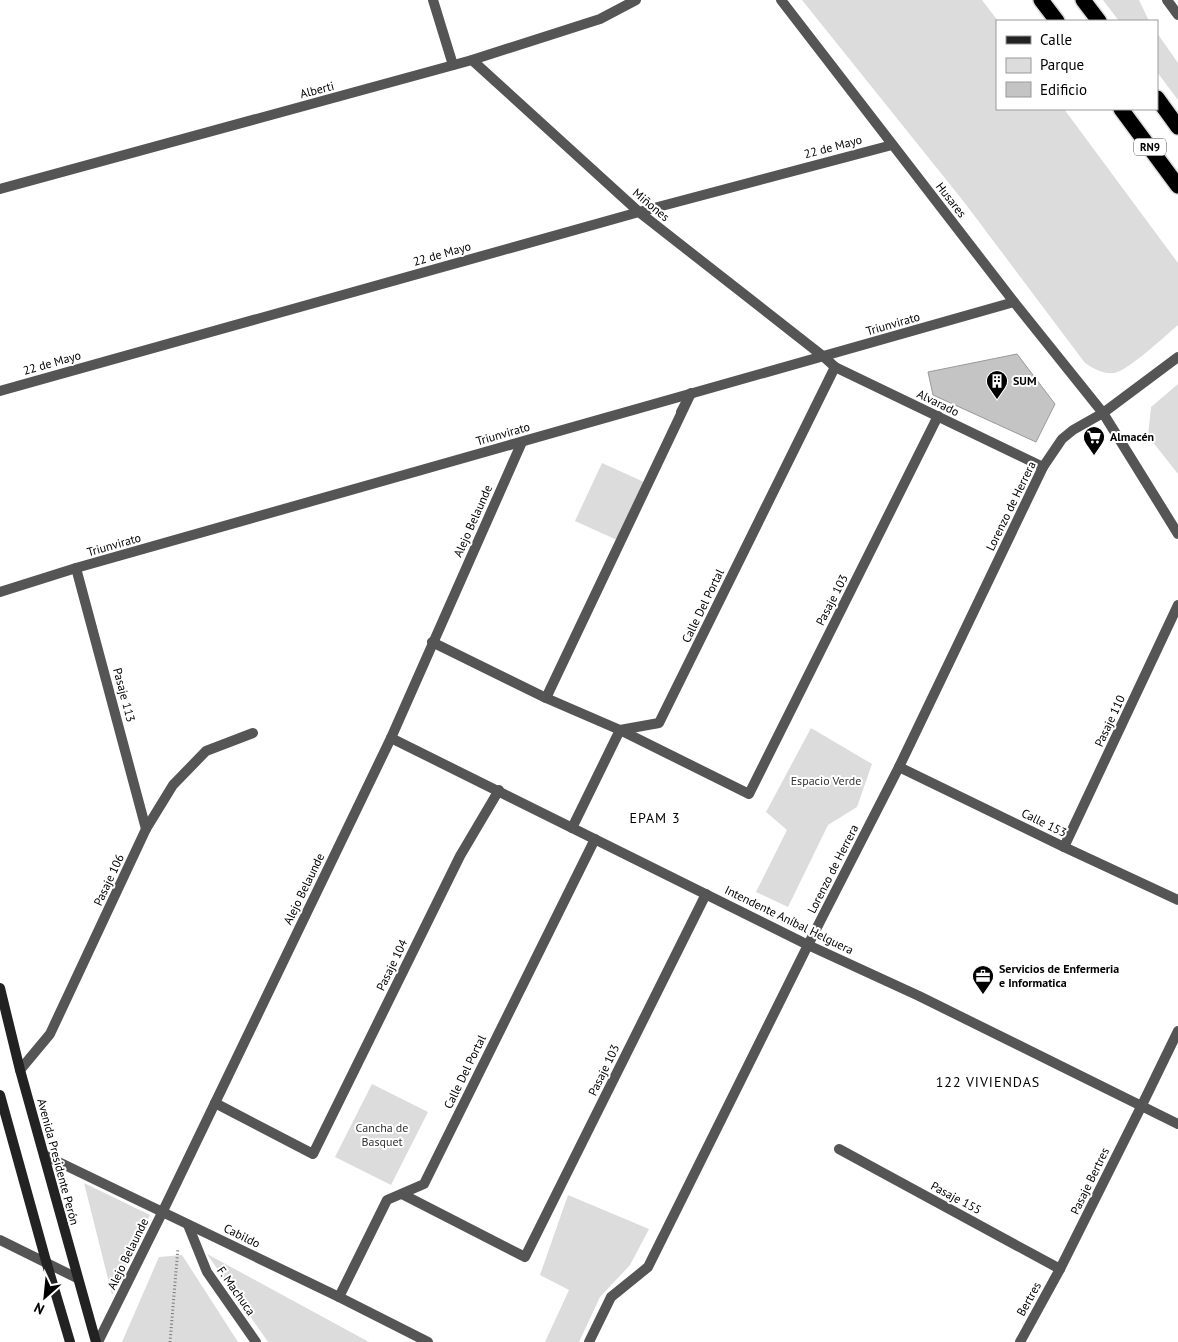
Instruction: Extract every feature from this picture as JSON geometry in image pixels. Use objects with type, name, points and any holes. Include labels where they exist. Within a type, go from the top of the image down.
[{"type":"highway","points":[[1041,0],[1056,20]]},
{"type":"highway","points":[[1083,0],[1098,20]]},
{"type":"highway","name":"RN9","points":[[1158,99],[1178,127]]},
{"type":"highway","name":"RN9","points":[[1122,110],[1178,186]]},
{"type":"main road","name":"Avenida Presidente Perón","points":[[0,988],[20,1070],[77,1278],[97,1342]]},
{"type":"main road","points":[[0,1095],[70,1342]]},
{"type":"street","points":[[433,0],[453,66]]},
{"type":"street","name":"Alberti","points":[[0,188],[453,66],[600,19],[636,0]]},
{"type":"street","name":"Husares","points":[[781,0],[1014,302],[1103,413],[1178,534]]},
{"type":"street","points":[[1167,0],[1178,16]]},
{"type":"street","name":"Miñones","points":[[472,60],[639,212],[824,357]]},
{"type":"street","name":"22 de Mayo","points":[[0,391],[639,212],[892,144]]},
{"type":"street","name":"Triunvirato","points":[[0,592],[76,568],[1014,302]]},
{"type":"street","name":"Alvarado","points":[[824,357],[835,367],[1044,467]]},
{"type":"street","name":"Lorenzo de Herrera","points":[[589,1342],[611,1297],[648,1267],[899,767],[1044,467],[1062,439],[1073,430],[1103,413],[1178,358]]},
{"type":"street","name":"Calle Del Portal","points":[[620,730],[659,723],[835,367]]},
{"type":"street","points":[[681,412],[691,393]]},
{"type":"street","points":[[546,698],[691,393]]},
{"type":"street","name":"Pasaje 103","points":[[620,730],[749,794],[938,416]]},
{"type":"street","name":"Alejo Belaunde","points":[[97,1342],[162,1212],[391,738],[522,442]]},
{"type":"street","name":"Pasaje 113","points":[[76,568],[146,828]]},
{"type":"street","name":"Pasaje 110","points":[[1064,847],[1178,605]]},
{"type":"street","points":[[432,642],[546,698],[620,730],[572,828]]},
{"type":"street","name":"Pasaje 106","points":[[20,1070],[50,1034],[146,828],[173,785],[206,750],[253,733]]},
{"type":"street","name":"Intendente Aníbal Helguera","points":[[391,738],[808,945],[920,996],[1178,1124]]},
{"type":"street","name":"Calle 153","points":[[899,767],[1178,900]]},
{"type":"street","name":"Pasaje 104","points":[[215,1103],[313,1154],[460,856],[499,790]]},
{"type":"street","name":"Calle Del Portal","points":[[339,1297],[387,1200],[424,1184],[595,839]]},
{"type":"street","name":"Pasaje 103","points":[[402,1194],[525,1257],[706,894]]},
{"type":"street","points":[[1142,1105],[1178,1031]]},
{"type":"street","name":"Pasaje Bertres","points":[[1060,1269],[1142,1105]]},
{"type":"street","name":"Pasaje 155","points":[[839,1149],[1060,1269]]},
{"type":"street","name":"Cabildo","points":[[44,1155],[428,1342]]},
{"type":"street","name":"F. Machuca","points":[[188,1225],[207,1272],[256,1342]]},
{"type":"street","points":[[0,1240],[46,1261],[77,1278]]},
{"type":"street","name":"Bertres","points":[[1020,1342],[1060,1269]]},
{"type":"path","points":[[170,1342],[177,1250],[188,1225]]},
{"type":"green space","points":[[802,0],[982,0],[997,20],[996,110],[1065,110],[1178,263],[1178,325],[1137,360],[1120,371],[1106,373],[1095,369],[1085,363],[964,202]]},
{"type":"green space","points":[[1103,0],[1139,0],[1149,20],[1118,20]]},
{"type":"green space","points":[[1158,34],[1178,63],[1178,100],[1158,73]]},
{"type":"green space","points":[[1178,384],[1178,474],[1148,436],[1151,407]]},
{"type":"green space","points":[[602,463],[644,482],[617,540],[575,521]]},
{"type":"green space","name":"Espacio Verde","points":[[811,728],[872,764],[857,807],[828,825],[788,907],[756,892],[787,830],[766,812]]},
{"type":"green space","name":"Cancha de Basquet","points":[[372,1084],[428,1112],[391,1185],[335,1157]]},
{"type":"green space","points":[[84,1183],[150,1215],[112,1295]]},
{"type":"green space","points":[[568,1195],[649,1229],[630,1265],[600,1297],[579,1342],[545,1342],[569,1290],[540,1275]]},
{"type":"green space","points":[[207,1254],[369,1342],[268,1342]]},
{"type":"green space","points":[[182,1255],[238,1342],[122,1342],[159,1257]]},
{"type":"building","name":"SUM","points":[[1017,354],[1055,404],[1036,442],[933,395],[928,372]]},
{"type":"place","name":"SUM","points":[[997,400]]},
{"type":"place","name":"Almacén","points":[[1094,456]]},
{"type":"place","name":"Servicios de Enfermeria e Informatica","points":[[983,995]]},
{"type":"district","name":"EPAM 3","points":[[655,818]]},
{"type":"district","name":"122 VIVIENDAS","points":[[988,1082]]}]
